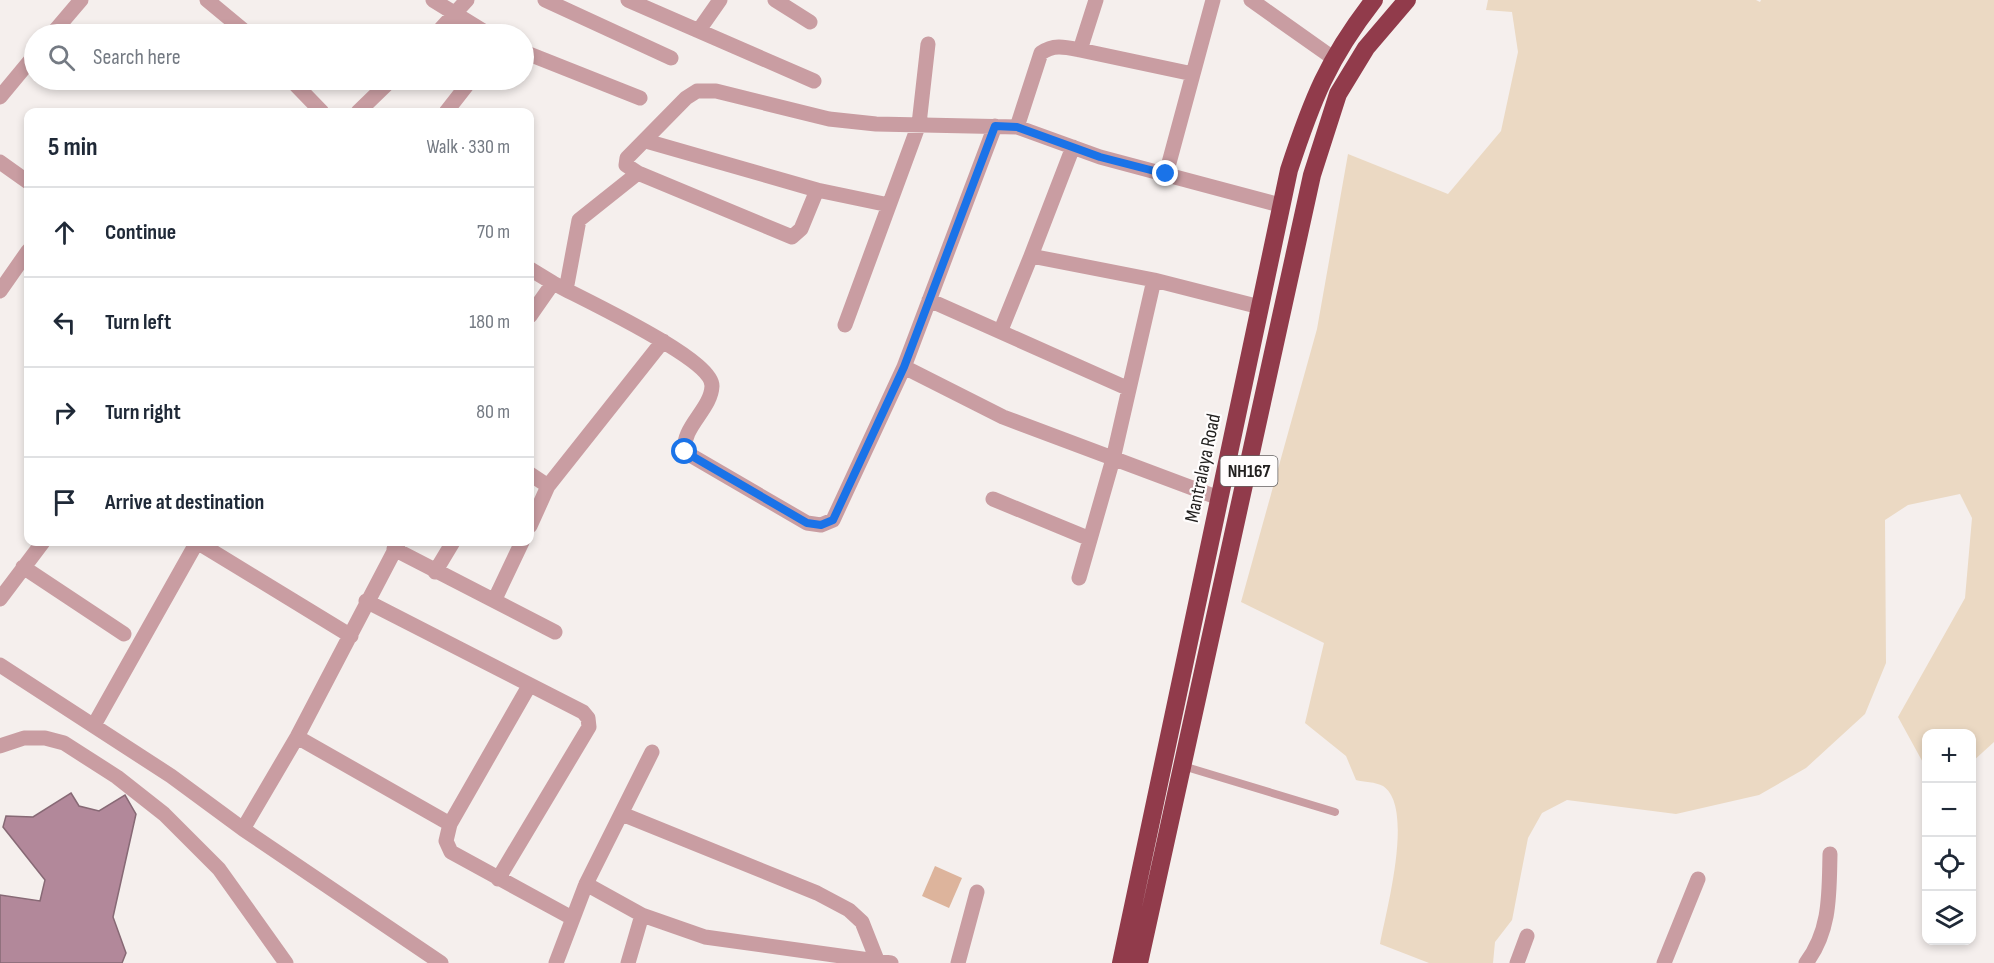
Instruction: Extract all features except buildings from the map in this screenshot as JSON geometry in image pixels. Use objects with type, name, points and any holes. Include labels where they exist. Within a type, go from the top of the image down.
[{"type":"highway","name":"Mantralaya Road","points":[[1121,963],[1193,632],[1280,205],[1318,87],[1347,34],[1374,0]]},
{"type":"highway","name":"NH167","points":[[1139,963],[1312,175],[1338,94],[1366,48],[1407,0]]},
{"type":"street","points":[[61,24],[81,0]]},
{"type":"street","points":[[207,0],[236,24]]},
{"type":"street","points":[[433,0],[471,24]]},
{"type":"street","points":[[447,24],[466,0]]},
{"type":"street","points":[[544,0],[671,58]]},
{"type":"street","points":[[628,0],[814,81]]},
{"type":"street","points":[[699,30],[720,0]]},
{"type":"street","points":[[775,0],[810,22]]},
{"type":"street","points":[[1080,50],[1096,0]]},
{"type":"street","points":[[1166,174],[1213,0]]},
{"type":"street","points":[[1251,0],[1333,58]]},
{"type":"street","points":[[845,325],[919,124],[928,44]]},
{"type":"street","points":[[1017,127],[1041,52],[1049,47],[1062,46],[1193,74]]},
{"type":"street","points":[[534,56],[640,98]]},
{"type":"street","points":[[0,97],[24,68]]},
{"type":"street","points":[[301,90],[318,108]]},
{"type":"street","points":[[362,108],[381,90]]},
{"type":"street","points":[[449,108],[463,90]]},
{"type":"street","points":[[817,190],[801,229],[792,237],[638,173],[626,165],[627,158],[686,98],[697,91],[716,91],[829,119],[876,124],[1017,127],[1073,147],[1280,205]]},
{"type":"street","points":[[534,271],[663,341],[706,371],[711,379],[712,390],[683,441],[685,452],[807,523],[821,525],[833,520],[904,367],[995,126]]},
{"type":"street","points":[[646,141],[817,190],[889,205]]},
{"type":"street","points":[[1001,330],[1073,147]]},
{"type":"street","points":[[0,162],[24,179]]},
{"type":"street","points":[[534,312],[559,286],[579,220],[638,173]]},
{"type":"street","points":[[1031,256],[1154,280],[1260,307]]},
{"type":"street","points":[[0,291],[24,257]]},
{"type":"street","points":[[1079,578],[1113,459],[1154,280]]},
{"type":"street","points":[[929,300],[1001,330],[1129,389]]},
{"type":"street","points":[[534,517],[548,486],[663,341]]},
{"type":"street","points":[[904,367],[1003,417],[1219,498]]},
{"type":"street","points":[[534,477],[548,486]]},
{"type":"street","points":[[993,499],[1090,539]]},
{"type":"street","points":[[0,599],[41,546]]},
{"type":"street","points":[[94,725],[195,546]]},
{"type":"street","points":[[204,546],[351,636]]},
{"type":"street","points":[[243,829],[297,737],[396,546]]},
{"type":"street","points":[[398,546],[435,572],[495,599],[555,632]]},
{"type":"street","points":[[435,572],[451,546]]},
{"type":"street","points":[[495,599],[520,546]]},
{"type":"street","points":[[23,567],[124,634]]},
{"type":"street","points":[[366,601],[583,712],[588,718],[589,727],[498,879]]},
{"type":"street","points":[[0,665],[171,776],[243,829],[441,963]]},
{"type":"street","points":[[529,686],[450,824],[446,841],[451,852],[572,918]]},
{"type":"street","points":[[297,737],[450,824]]},
{"type":"street","points":[[0,746],[24,738],[45,738],[64,743],[117,777],[164,814],[219,869],[286,963]]},
{"type":"street","points":[[556,963],[586,884],[652,752]]},
{"type":"street","points":[[622,814],[817,893],[849,910],[862,922],[884,961]]},
{"type":"street","points":[[1806,963],[1818,947],[1829,911],[1830,854]]},
{"type":"street","points":[[1664,963],[1698,879]]},
{"type":"street","points":[[586,884],[642,915],[713,938],[884,961]]},
{"type":"street","points":[[958,963],[977,892]]},
{"type":"street","points":[[628,963],[642,915]]},
{"type":"street","points":[[1517,963],[1527,936]]},
{"type":"lane","points":[[1183,766],[1335,812]]},
{"type":"shaded area","points":[[1488,0],[1756,0],[1760,2],[1761,0],[1994,0],[1994,742],[1976,758],[1976,729],[1922,729],[1922,761],[1898,717],[1965,598],[1972,518],[1960,494],[1908,505],[1885,520],[1886,663],[1865,714],[1806,768],[1759,795],[1676,814],[1567,800],[1542,813],[1528,838],[1512,920],[1495,942],[1493,963],[1429,963],[1380,944],[1392,885],[1398,837],[1397,815],[1392,797],[1383,786],[1356,780],[1346,756],[1305,723],[1324,643],[1241,602],[1317,329],[1348,154],[1448,194],[1501,131],[1518,52],[1512,12],[1486,10]]},
{"type":"shaded area","points":[[71,793],[79,806],[99,811],[125,795],[136,814],[113,917],[126,953],[122,963],[0,963],[0,895],[40,901],[45,880],[3,827],[6,816],[33,817]]},
{"type":"route","points":[[685,452],[807,523],[821,525],[833,520],[904,367],[995,126],[1017,127],[1100,157],[1166,174]]}]
